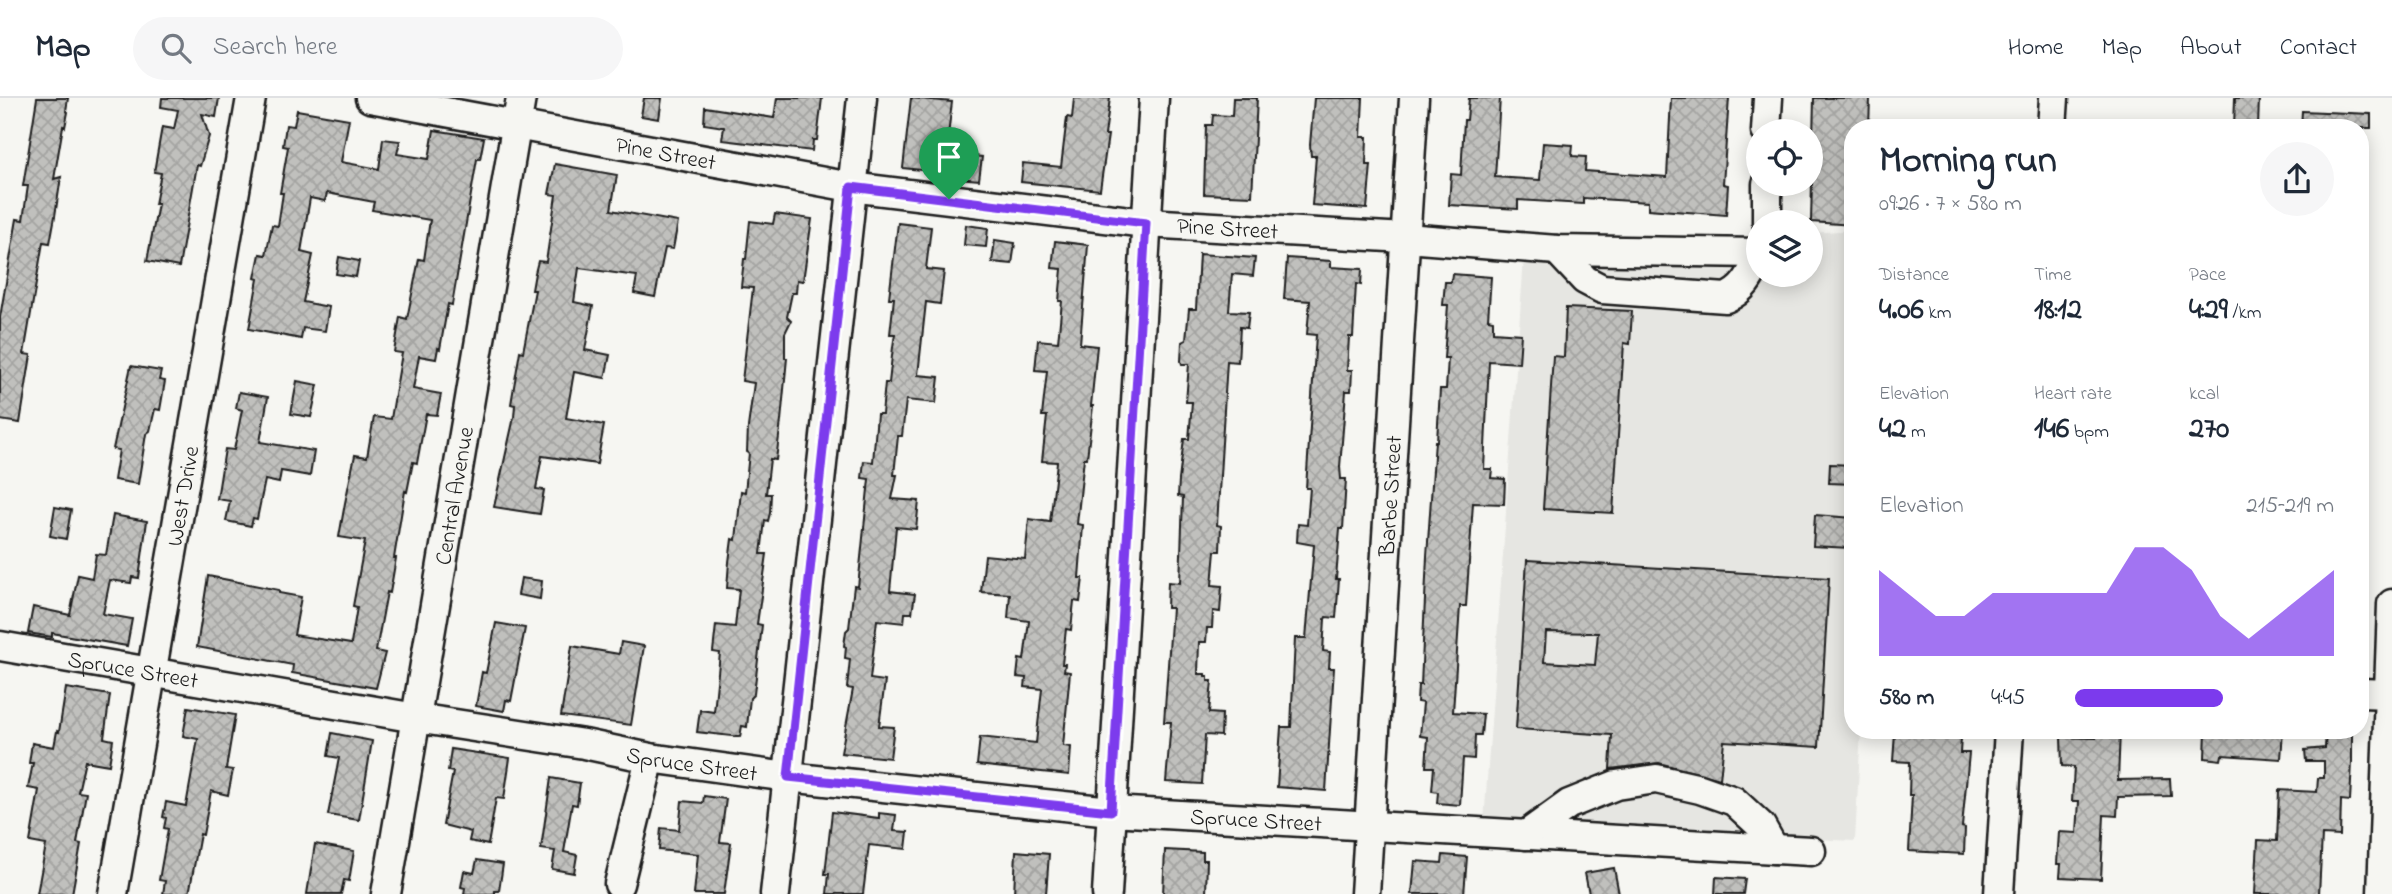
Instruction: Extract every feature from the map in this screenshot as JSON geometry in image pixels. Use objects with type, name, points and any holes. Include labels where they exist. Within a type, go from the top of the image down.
[{"type":"street","name":"West Drive","points":[[113,894],[251,98]]},
{"type":"street","name":"Pine Street","points":[[370,98],[519,111],[851,187],[1146,223],[1557,250],[1746,254]]},
{"type":"street","points":[[775,894],[862,98]]},
{"type":"street","points":[[1107,894],[1154,98]]},
{"type":"street","name":"Barbe Street","points":[[1365,894],[1414,98]]},
{"type":"street","points":[[1767,119],[1768,98]]},
{"type":"street","points":[[2053,119],[2054,98]]},
{"type":"street","name":"Central Avenue","points":[[386,894],[519,111]]},
{"type":"street","points":[[1557,250],[1585,280],[1602,289],[1726,298],[1737,293],[1746,283]]},
{"type":"street","points":[[2385,884],[2392,604]]},
{"type":"street","name":"Spruce Street","points":[[0,646],[416,718],[584,744],[650,758],[788,777],[1111,811],[1811,851]]},
{"type":"street","points":[[2369,693],[2389,694]]},
{"type":"street","points":[[1999,894],[2008,739]]},
{"type":"street","points":[[619,884],[650,758]]},
{"type":"street","points":[[1526,835],[1569,804],[1616,785],[1656,779],[1700,789],[1734,801],[1761,826],[1774,849]]},
{"type":"shaded area","points":[[1844,231],[1844,739],[1861,739],[1855,841],[1484,822],[1524,258],[1746,266],[1746,287],[1823,287],[1823,232]]},
{"type":"building","points":[[37,98],[68,98],[68,112],[54,179],[61,177],[55,216],[50,243],[43,242],[24,354],[31,355],[20,423],[0,420],[0,317],[17,219],[23,220],[28,186],[23,186]]},
{"type":"building","points":[[162,98],[219,98],[216,117],[202,114],[209,136],[200,166],[197,165],[179,267],[147,261],[158,204],[155,204],[161,173],[154,172],[162,127],[174,129],[178,110],[161,107]]},
{"type":"building","points":[[644,98],[662,98],[659,119],[641,116]]},
{"type":"building","points":[[777,98],[822,98],[817,140],[813,140],[812,151],[722,140],[724,127],[704,124],[705,107],[774,118]]},
{"type":"building","points":[[911,98],[952,102],[946,153],[982,157],[979,180],[959,178],[960,174],[903,168]]},
{"type":"building","points":[[1074,98],[1110,98],[1100,190],[1021,182],[1023,163],[1061,167],[1067,117],[1072,118]]},
{"type":"building","points":[[1233,98],[1257,98],[1252,196],[1204,194],[1206,125],[1212,125],[1213,115],[1232,116]]},
{"type":"building","points":[[1314,98],[1363,98],[1361,137],[1367,137],[1366,165],[1371,165],[1367,209],[1312,205],[1316,156],[1311,156],[1310,145]]},
{"type":"building","points":[[1469,98],[1500,98],[1495,177],[1540,180],[1543,143],[1573,145],[1572,156],[1586,157],[1585,171],[1667,177],[1671,98],[1729,98],[1723,184],[1728,185],[1726,215],[1648,209],[1648,202],[1583,198],[1583,204],[1518,200],[1518,209],[1449,205],[1451,174],[1461,175],[1464,120],[1467,120]]},
{"type":"building","points":[[1814,98],[1870,98],[1869,119],[1844,119],[1844,224],[1823,223],[1823,210],[1811,210],[1812,196],[1823,196],[1823,119],[1813,119]]},
{"type":"building","points":[[2235,98],[2259,98],[2258,119],[2234,119]]},
{"type":"building","points":[[297,110],[349,119],[341,162],[379,169],[383,139],[400,141],[397,154],[429,159],[434,130],[484,138],[480,159],[477,159],[452,305],[448,304],[440,349],[438,348],[436,359],[419,356],[413,389],[441,394],[437,415],[426,414],[417,463],[413,462],[407,492],[405,491],[390,593],[387,592],[376,651],[385,653],[376,688],[292,673],[293,665],[197,647],[208,576],[301,597],[294,635],[351,644],[357,607],[353,606],[365,541],[339,537],[345,503],[355,455],[367,457],[374,417],[391,419],[402,353],[394,352],[400,317],[407,319],[419,259],[424,260],[430,220],[372,210],[374,202],[327,193],[325,201],[310,198],[301,252],[313,255],[303,302],[329,307],[325,331],[303,328],[301,339],[249,329],[260,254],[266,255],[272,225],[278,226],[283,193],[280,193],[288,147],[283,146],[286,125],[294,126]]},
{"type":"building","points":[[2302,111],[2371,114],[2371,128],[2369,119],[2302,119]]},
{"type":"building","points":[[555,164],[617,175],[611,210],[678,222],[673,249],[665,248],[655,297],[634,293],[637,276],[579,268],[574,302],[593,306],[585,350],[610,355],[605,378],[574,372],[566,418],[604,425],[597,464],[542,456],[536,489],[544,490],[540,514],[494,507],[514,417],[515,405],[511,404],[520,351],[523,352],[535,290],[532,290],[535,273],[538,261],[546,262],[556,195],[549,194]]},
{"type":"building","points":[[775,214],[812,219],[803,281],[797,280],[796,293],[792,293],[787,317],[791,321],[785,333],[787,358],[781,421],[776,460],[770,459],[766,494],[771,494],[770,513],[768,521],[765,520],[761,554],[767,554],[757,624],[762,625],[754,694],[750,698],[747,727],[742,726],[740,737],[697,732],[700,710],[714,712],[720,653],[713,652],[716,625],[735,627],[739,589],[727,588],[741,491],[745,492],[749,453],[748,427],[754,383],[742,381],[753,288],[741,287],[744,259],[750,221],[773,224]]},
{"type":"building","points":[[898,223],[931,227],[926,269],[944,271],[940,304],[926,302],[918,375],[939,377],[936,403],[906,400],[902,436],[898,436],[894,475],[897,475],[892,499],[919,501],[916,529],[896,527],[890,591],[915,594],[912,613],[905,613],[904,623],[877,620],[870,679],[885,681],[879,726],[894,727],[890,758],[841,753],[853,689],[847,688],[850,659],[845,658],[844,646],[854,586],[858,587],[869,479],[862,478],[864,461],[873,462],[877,414],[882,414],[885,383],[889,383],[895,334],[890,334],[894,298],[889,298]]},
{"type":"building","points":[[966,225],[988,228],[986,247],[964,245]]},
{"type":"building","points":[[995,240],[1015,243],[1012,264],[992,262]]},
{"type":"building","points":[[1055,241],[1088,245],[1080,344],[1097,346],[1093,406],[1077,524],[1083,525],[1079,578],[1083,578],[1080,602],[1074,601],[1071,630],[1066,629],[1062,664],[1065,664],[1064,671],[1070,672],[1063,746],[1071,747],[1069,775],[977,765],[980,737],[1036,743],[1042,689],[1025,687],[1026,678],[1017,677],[1019,659],[1024,660],[1029,621],[1008,618],[1010,594],[981,592],[985,555],[1025,559],[1029,519],[1050,522],[1057,462],[1042,461],[1047,416],[1042,416],[1047,371],[1035,370],[1038,340],[1058,342],[1062,269],[1052,268]]},
{"type":"building","points":[[1199,254],[1255,258],[1253,276],[1232,274],[1229,311],[1249,312],[1247,328],[1240,327],[1238,362],[1227,361],[1217,525],[1221,526],[1220,551],[1215,551],[1212,585],[1222,586],[1220,612],[1213,611],[1212,628],[1207,628],[1206,642],[1199,642],[1198,674],[1205,674],[1208,681],[1212,681],[1209,713],[1222,714],[1221,736],[1205,735],[1202,784],[1166,782],[1171,722],[1164,722],[1172,608],[1167,608],[1168,582],[1180,583],[1183,497],[1178,496],[1179,480],[1184,439],[1189,439],[1192,402],[1186,402],[1189,364],[1182,364],[1181,361],[1182,342],[1186,340],[1189,309],[1196,309]]},
{"type":"building","points":[[339,257],[359,261],[356,277],[336,274]]},
{"type":"building","points":[[1287,258],[1331,261],[1331,267],[1362,269],[1361,285],[1356,284],[1353,337],[1349,337],[1347,370],[1352,370],[1351,391],[1346,391],[1340,467],[1341,479],[1346,479],[1336,579],[1339,579],[1336,618],[1325,619],[1323,651],[1330,652],[1329,668],[1334,668],[1326,791],[1277,787],[1281,727],[1291,727],[1295,638],[1306,638],[1314,545],[1297,542],[1298,524],[1307,525],[1310,488],[1306,488],[1316,335],[1307,334],[1310,301],[1284,299]]},
{"type":"building","points":[[1452,274],[1491,277],[1488,319],[1493,320],[1493,332],[1521,334],[1519,363],[1489,361],[1484,469],[1492,469],[1491,478],[1505,479],[1504,504],[1473,503],[1466,606],[1460,606],[1453,712],[1483,714],[1481,735],[1475,735],[1474,759],[1463,758],[1460,805],[1437,803],[1438,792],[1432,791],[1434,767],[1426,767],[1428,737],[1420,736],[1423,703],[1417,702],[1418,685],[1421,685],[1435,441],[1440,389],[1446,389],[1448,358],[1444,358],[1448,305],[1443,305],[1445,282],[1451,282]]},
{"type":"building","points":[[1566,308],[1632,311],[1630,344],[1624,343],[1613,513],[1543,509],[1553,356],[1564,357]]},
{"type":"building","points":[[131,366],[161,371],[159,380],[165,381],[160,410],[155,409],[150,431],[146,434],[138,484],[114,480],[119,450],[113,449]]},
{"type":"building","points":[[297,381],[318,385],[311,417],[291,414]]},
{"type":"building","points":[[239,392],[268,397],[260,442],[314,451],[310,476],[281,471],[279,483],[265,480],[257,519],[253,518],[251,526],[226,521],[230,501],[217,499],[225,449],[234,450],[242,410],[236,408]]},
{"type":"building","points":[[1830,464],[1844,465],[1844,484],[1829,483]]},
{"type":"building","points":[[55,507],[71,510],[66,539],[50,536]]},
{"type":"building","points":[[113,515],[147,521],[139,578],[132,577],[131,583],[110,580],[103,614],[132,619],[127,646],[52,633],[52,637],[28,633],[33,607],[70,615],[78,575],[92,578],[96,554],[106,555]]},
{"type":"building","points":[[1815,515],[1844,517],[1844,548],[1813,546]]},
{"type":"building","points":[[1527,560],[1829,578],[1819,747],[1724,741],[1720,779],[1659,763],[1610,769],[1612,735],[1516,729]],"holes":[[[1546,632],[1598,633],[1595,665],[1544,662]]]},
{"type":"building","points":[[521,578],[542,581],[540,599],[518,595]]},
{"type":"building","points":[[496,623],[525,628],[511,701],[506,700],[504,711],[476,706],[482,672],[486,673]]},
{"type":"building","points":[[621,642],[644,646],[631,725],[561,716],[572,646],[619,654]]},
{"type":"building","points":[[66,688],[110,695],[104,738],[113,740],[109,765],[85,761],[78,792],[86,793],[72,894],[37,894],[46,845],[30,842],[39,790],[28,788],[33,763],[29,763],[32,743],[54,747]]},
{"type":"building","points":[[188,707],[235,715],[226,769],[233,770],[228,795],[211,791],[189,894],[163,894],[165,881],[159,880],[168,829],[164,828],[166,818],[163,817],[166,802],[186,806],[198,739],[183,736]]},
{"type":"building","points":[[332,733],[372,741],[359,820],[328,815],[339,758],[328,756]]},
{"type":"building","points":[[1895,739],[1961,739],[1960,753],[1969,753],[1962,827],[1965,828],[1964,854],[1909,851],[1912,795],[1909,795],[1910,762],[1893,761]]},
{"type":"building","points":[[2061,739],[2120,739],[2118,780],[2170,779],[2171,796],[2118,797],[2117,816],[2104,815],[2101,879],[2060,877],[2061,864],[2057,864],[2059,832],[2077,833],[2079,801],[2072,801],[2074,767],[2062,766]]},
{"type":"building","points":[[2206,739],[2282,739],[2281,759],[2222,755],[2221,760],[2205,758]]},
{"type":"building","points":[[2326,739],[2352,739],[2350,801],[2341,800],[2340,836],[2322,835],[2319,894],[2255,894],[2258,840],[2277,841],[2279,790],[2317,792],[2318,778],[2324,778],[2324,761],[2306,761],[2305,750],[2325,748]]},
{"type":"building","points":[[451,749],[510,758],[504,799],[496,798],[488,845],[469,841],[471,832],[443,825],[453,772],[448,771]]},
{"type":"building","points":[[551,778],[580,783],[577,805],[572,804],[564,852],[577,855],[574,873],[552,869],[555,851],[541,849]]},
{"type":"building","points":[[704,796],[726,799],[720,842],[731,843],[724,894],[694,894],[698,854],[659,850],[661,828],[679,830],[682,801],[703,803]]},
{"type":"building","points":[[832,812],[879,818],[879,813],[896,815],[894,831],[908,832],[906,849],[869,845],[863,894],[827,894],[829,874],[825,874]]},
{"type":"building","points":[[315,844],[354,851],[349,881],[344,880],[341,894],[307,894]]},
{"type":"building","points":[[1165,850],[1203,852],[1203,860],[1207,860],[1206,894],[1163,894]]},
{"type":"building","points":[[1016,851],[1049,854],[1046,894],[1014,894]]},
{"type":"building","points":[[1443,855],[1467,857],[1464,894],[1412,894],[1415,861],[1442,863]]},
{"type":"building","points":[[477,860],[503,864],[499,891],[495,891],[495,894],[464,894],[465,888],[461,887],[464,871],[474,873]]},
{"type":"building","points":[[1614,868],[1619,894],[1589,894],[1585,873]]},
{"type":"building","points":[[1716,877],[1745,879],[1743,894],[1715,894]]},
{"type":"route","points":[[851,187],[949,199],[1146,223],[1111,811],[788,777],[851,187]]}]
